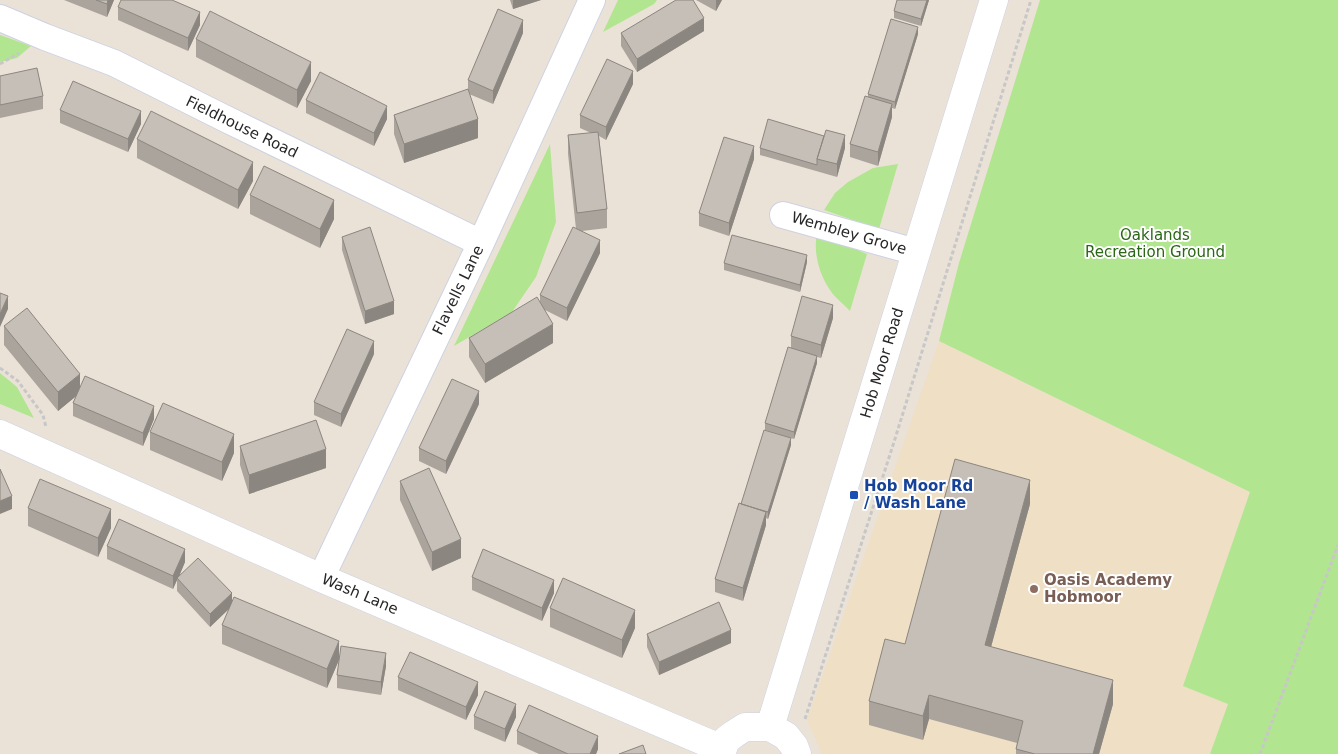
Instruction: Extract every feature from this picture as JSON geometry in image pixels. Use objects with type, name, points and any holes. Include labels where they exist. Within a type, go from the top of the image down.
[{"type":"street","name":"Flavells Lane","points":[[321,578],[481,243],[592,0]]},
{"type":"street","name":"Hob Moor Road","points":[[770,726],[994,0]]},
{"type":"street","name":"Fieldhouse Road","points":[[0,18],[114,63],[481,243]]},
{"type":"street","name":"Wembley Grove","points":[[783,214],[916,252]]},
{"type":"street","name":"Wash Lane","points":[[0,434],[321,578],[721,751],[726,740],[745,727],[770,726]]},
{"type":"street","points":[[770,726],[786,736],[794,746],[797,754]]},
{"type":"path","points":[[804,722],[894,442],[1031,0]]},
{"type":"path","points":[[0,368],[18,382],[43,415],[56,459]]},
{"type":"path","points":[[1260,754],[1338,545]]},
{"type":"shaded area","name":"Oasis Academy Hobmoor","points":[[939,341],[1250,492],[1183,686],[1228,704],[1210,754],[822,754],[807,720]]},
{"type":"green space","points":[[618,0],[657,0],[654,4],[603,32]]},
{"type":"green space","name":"Oaklands Recreation Ground","points":[[1040,0],[1338,0],[1338,754],[1210,754],[1228,704],[1183,686],[1250,492],[939,341],[959,263]]},
{"type":"green space","points":[[0,35],[31,46],[17,58],[0,62]]},
{"type":"green space","points":[[550,144],[556,222],[536,277],[512,312],[454,346]]},
{"type":"green space","points":[[898,164],[879,229],[824,210],[835,193],[848,182],[873,168]]},
{"type":"green space","points":[[817,233],[867,254],[850,311],[832,293],[823,277],[816,255]]},
{"type":"green space","points":[[0,373],[17,387],[34,418],[0,404]]},
{"type":"building","points":[[96,0],[108,0],[107,4]]},
{"type":"building","points":[[121,0],[172,0],[200,12],[188,38],[118,7]]},
{"type":"building","points":[[676,0],[693,0],[704,18],[637,59],[621,33]]},
{"type":"building","points":[[897,0],[927,0],[921,19],[894,11]]},
{"type":"building","points":[[498,9],[523,20],[493,91],[468,80]]},
{"type":"building","points":[[210,11],[311,62],[297,90],[196,39]]},
{"type":"building","points":[[891,19],[918,27],[895,102],[868,94]]},
{"type":"building","points":[[607,59],[633,71],[606,127],[580,115]]},
{"type":"building","points":[[37,68],[43,96],[0,105],[0,76]]},
{"type":"building","points":[[320,72],[387,106],[374,133],[306,100]]},
{"type":"building","points":[[73,81],[141,111],[128,139],[60,110]]},
{"type":"building","points":[[468,89],[478,119],[404,144],[394,115]]},
{"type":"building","points":[[865,96],[892,104],[878,152],[850,144]]},
{"type":"building","points":[[151,111],[253,162],[238,190],[137,139]]},
{"type":"building","points":[[768,119],[824,136],[817,165],[760,148]]},
{"type":"building","points":[[826,130],[845,135],[837,164],[817,159]]},
{"type":"building","points":[[598,132],[607,209],[577,213],[568,135]]},
{"type":"building","points":[[724,137],[754,146],[729,223],[699,213]]},
{"type":"building","points":[[264,166],[334,200],[320,229],[250,195]]},
{"type":"building","points":[[370,227],[394,301],[365,311],[342,237]]},
{"type":"building","points":[[573,227],[600,240],[567,308],[540,295]]},
{"type":"building","points":[[732,235],[807,255],[800,285],[724,263]]},
{"type":"building","points":[[0,293],[8,296],[0,314]]},
{"type":"building","points":[[802,296],[833,305],[821,345],[791,336]]},
{"type":"building","points":[[537,297],[553,324],[485,364],[469,338]]},
{"type":"building","points":[[27,308],[80,374],[58,392],[4,326]]},
{"type":"building","points":[[347,329],[374,341],[341,414],[314,402]]},
{"type":"building","points":[[788,347],[817,356],[794,432],[765,423]]},
{"type":"building","points":[[85,376],[154,406],[143,433],[73,403]]},
{"type":"building","points":[[452,379],[479,391],[446,461],[419,448]]},
{"type":"building","points":[[163,403],[234,434],[222,462],[150,432]]},
{"type":"building","points":[[316,420],[326,449],[249,475],[240,446]]},
{"type":"building","points":[[764,430],[791,438],[768,512],[741,504]]},
{"type":"building","points":[[955,459],[1030,480],[985,645],[1113,680],[1093,754],[1035,754],[1016,749],[1023,721],[929,695],[923,716],[869,701],[885,639],[905,644]]},
{"type":"building","points":[[429,468],[461,539],[432,552],[400,481]]},
{"type":"building","points":[[0,469],[12,496],[0,501]]},
{"type":"building","points":[[40,479],[111,509],[98,538],[28,508]]},
{"type":"building","points":[[739,503],[766,512],[743,588],[715,579]]},
{"type":"building","points":[[119,519],[185,549],[173,576],[107,546]]},
{"type":"building","points":[[483,549],[554,580],[542,608],[472,577]]},
{"type":"building","points":[[198,558],[232,593],[210,614],[177,578]]},
{"type":"building","points":[[563,578],[635,610],[622,640],[550,608]]},
{"type":"building","points":[[234,597],[339,641],[327,669],[222,625]]},
{"type":"building","points":[[719,602],[731,630],[659,662],[647,634]]},
{"type":"building","points":[[341,646],[386,653],[381,682],[337,675]]},
{"type":"building","points":[[410,652],[478,682],[466,707],[398,677]]},
{"type":"building","points":[[485,691],[516,704],[505,729],[474,716]]},
{"type":"building","points":[[529,705],[598,736],[590,754],[568,754],[517,731]]},
{"type":"building","points":[[643,745],[646,754],[619,754]]},
{"type":"place","name":"Hob Moor Rd / Wash Lane","points":[[854,495]]},
{"type":"place","name":"Oasis Academy Hobmoor","points":[[1034,589]]}]
